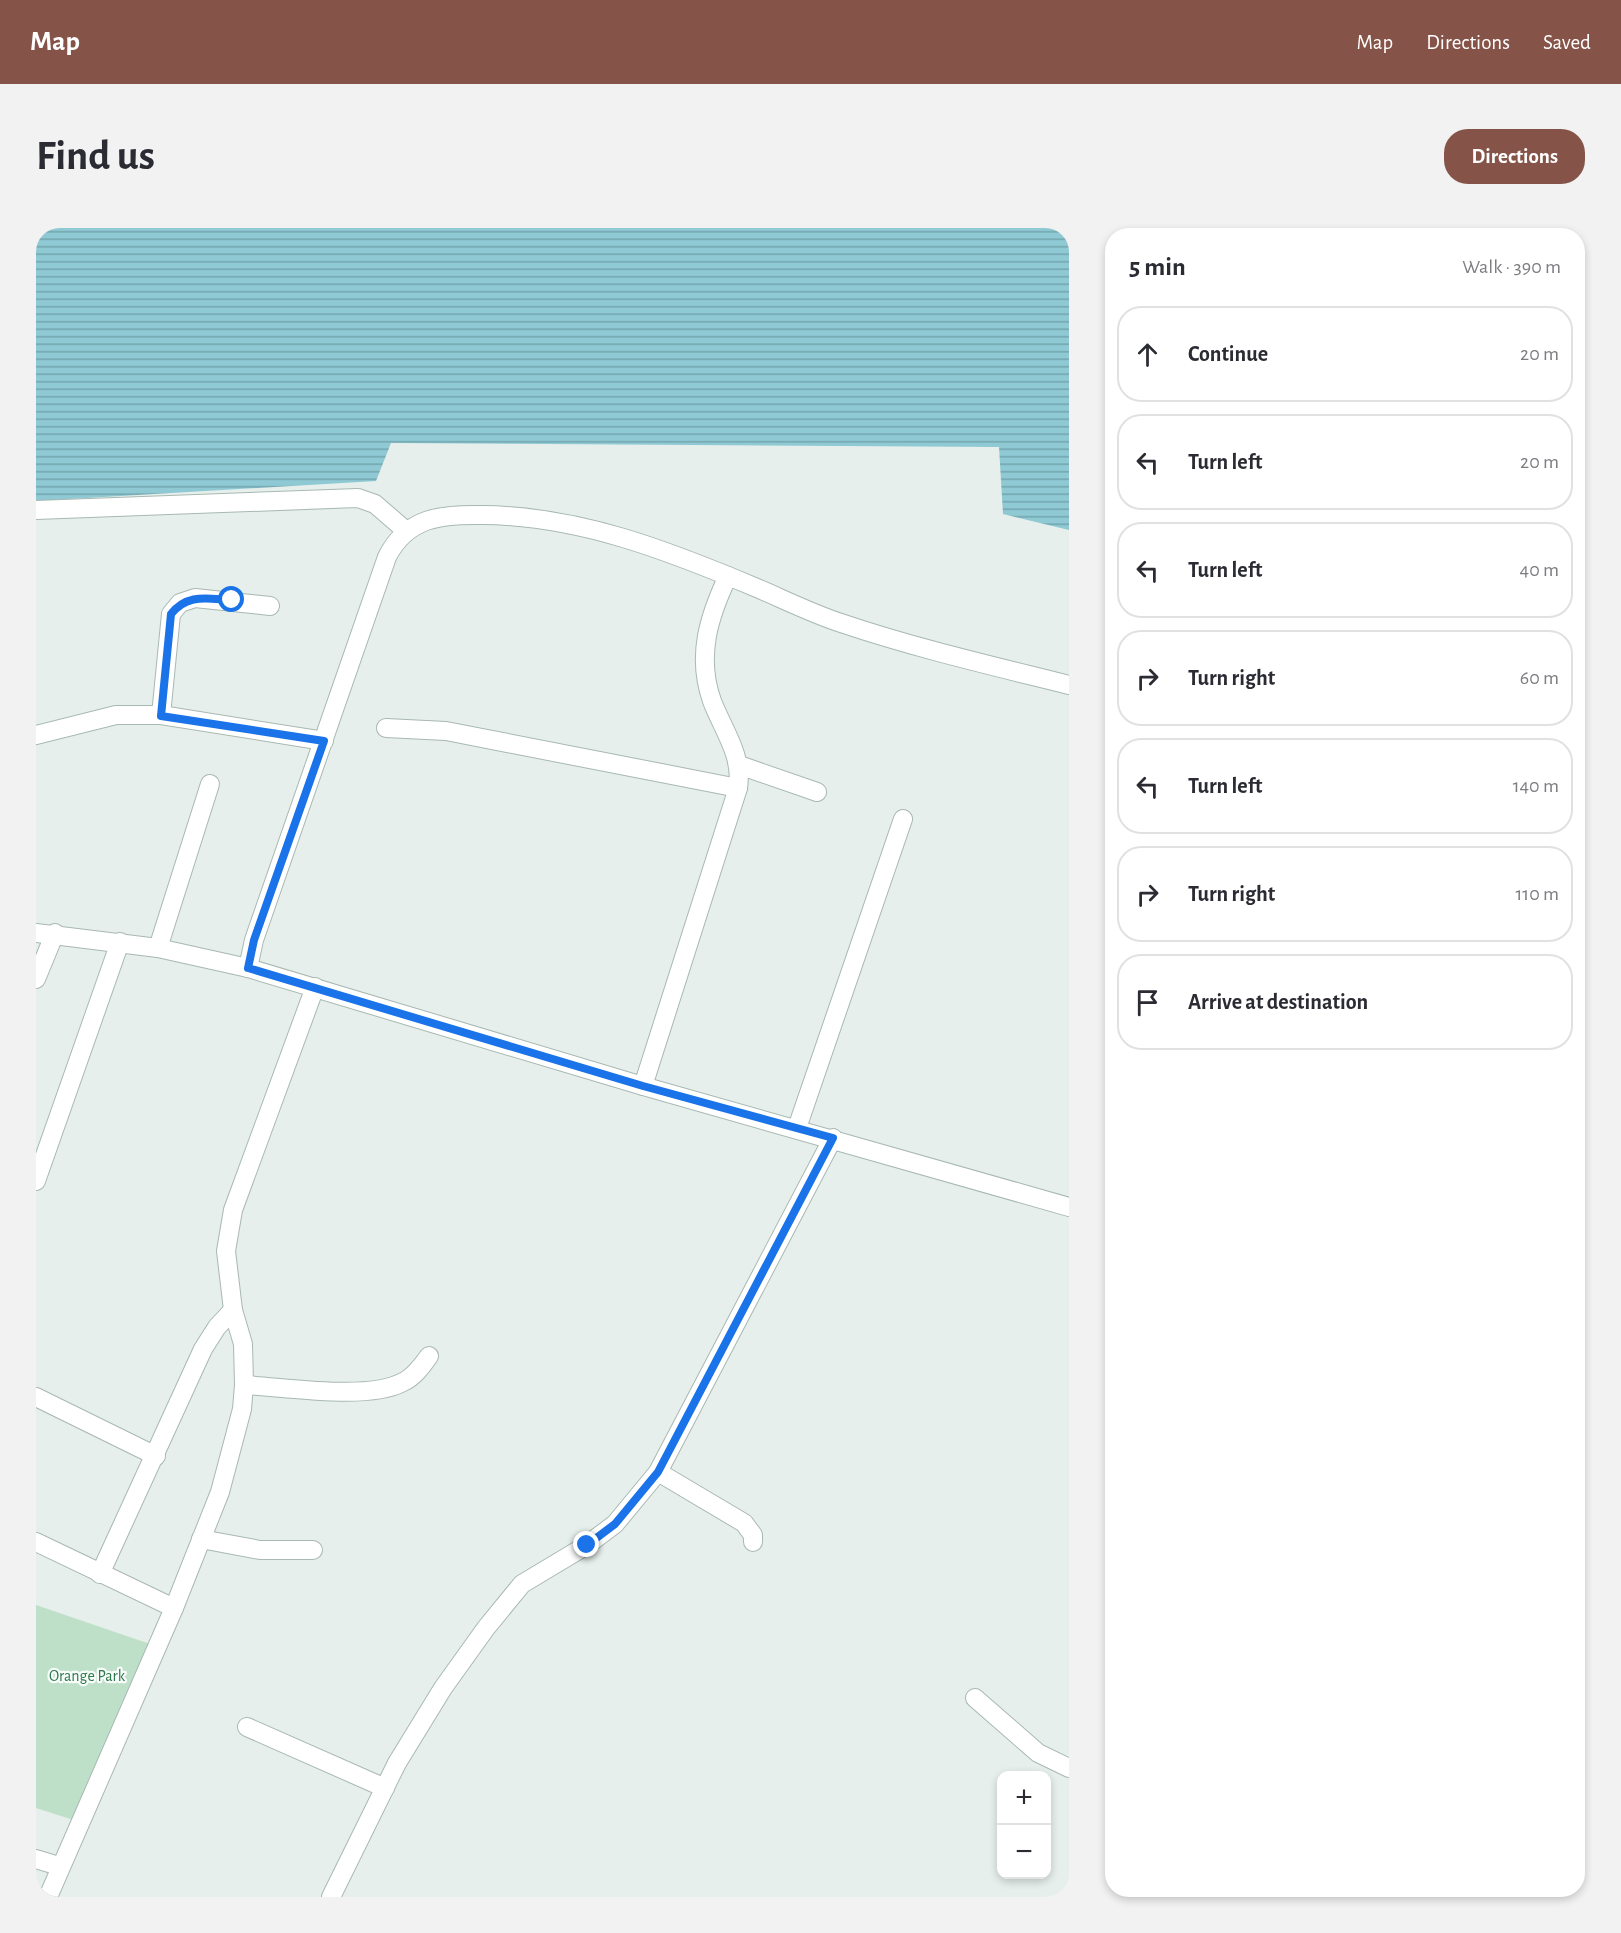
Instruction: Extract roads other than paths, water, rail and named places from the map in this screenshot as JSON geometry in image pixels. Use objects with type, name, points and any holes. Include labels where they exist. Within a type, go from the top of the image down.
[{"type":"street","points":[[36,510],[358,498],[375,504],[405,530]]},
{"type":"street","points":[[248,968],[254,940],[387,557],[405,530],[442,517],[498,515],[582,525],[686,558],[840,623],[968,660],[1069,685]]},
{"type":"street","points":[[643,1086],[738,788],[739,765],[712,700],[707,674],[706,629],[712,608],[728,576]]},
{"type":"street","points":[[161,716],[171,614],[180,603],[195,598],[270,606]]},
{"type":"street","points":[[36,735],[116,715],[161,716],[324,741]]},
{"type":"street","points":[[386,728],[446,731],[738,788]]},
{"type":"street","points":[[739,765],[817,792]]},
{"type":"street","points":[[158,948],[210,784]]},
{"type":"street","points":[[797,1128],[903,819]]},
{"type":"street","points":[[36,933],[55,933],[158,948],[248,968],[643,1086],[833,1138],[1069,1207]]},
{"type":"street","points":[[36,979],[55,933]]},
{"type":"street","points":[[36,1181],[120,942]]},
{"type":"street","points":[[48,1897],[59,1866],[174,1608],[220,1492],[242,1409],[244,1384],[243,1344],[233,1310],[226,1251],[233,1210],[315,987]]},
{"type":"street","points":[[331,1897],[385,1788],[443,1688],[522,1584],[587,1545],[615,1524],[658,1472],[833,1138]]},
{"type":"street","points":[[100,1574],[156,1456],[203,1349],[217,1327],[233,1310]]},
{"type":"street","points":[[244,1384],[378,1390],[404,1382],[429,1356]]},
{"type":"street","points":[[36,1397],[156,1456]]},
{"type":"street","points":[[658,1472],[744,1522],[753,1535],[753,1542]]},
{"type":"street","points":[[201,1539],[260,1550],[313,1550]]},
{"type":"street","points":[[36,1542],[174,1608]]},
{"type":"street","points":[[975,1698],[1038,1753],[1069,1768]]},
{"type":"street","points":[[247,1727],[385,1788]]},
{"type":"street","points":[[36,1859],[59,1866]]},
{"type":"water","points":[[36,228],[1069,228],[1069,530],[1003,514],[999,447],[391,443],[376,481],[36,501]]},
{"type":"park label","name":"Orange Park","points":[[87,1676]]}]
